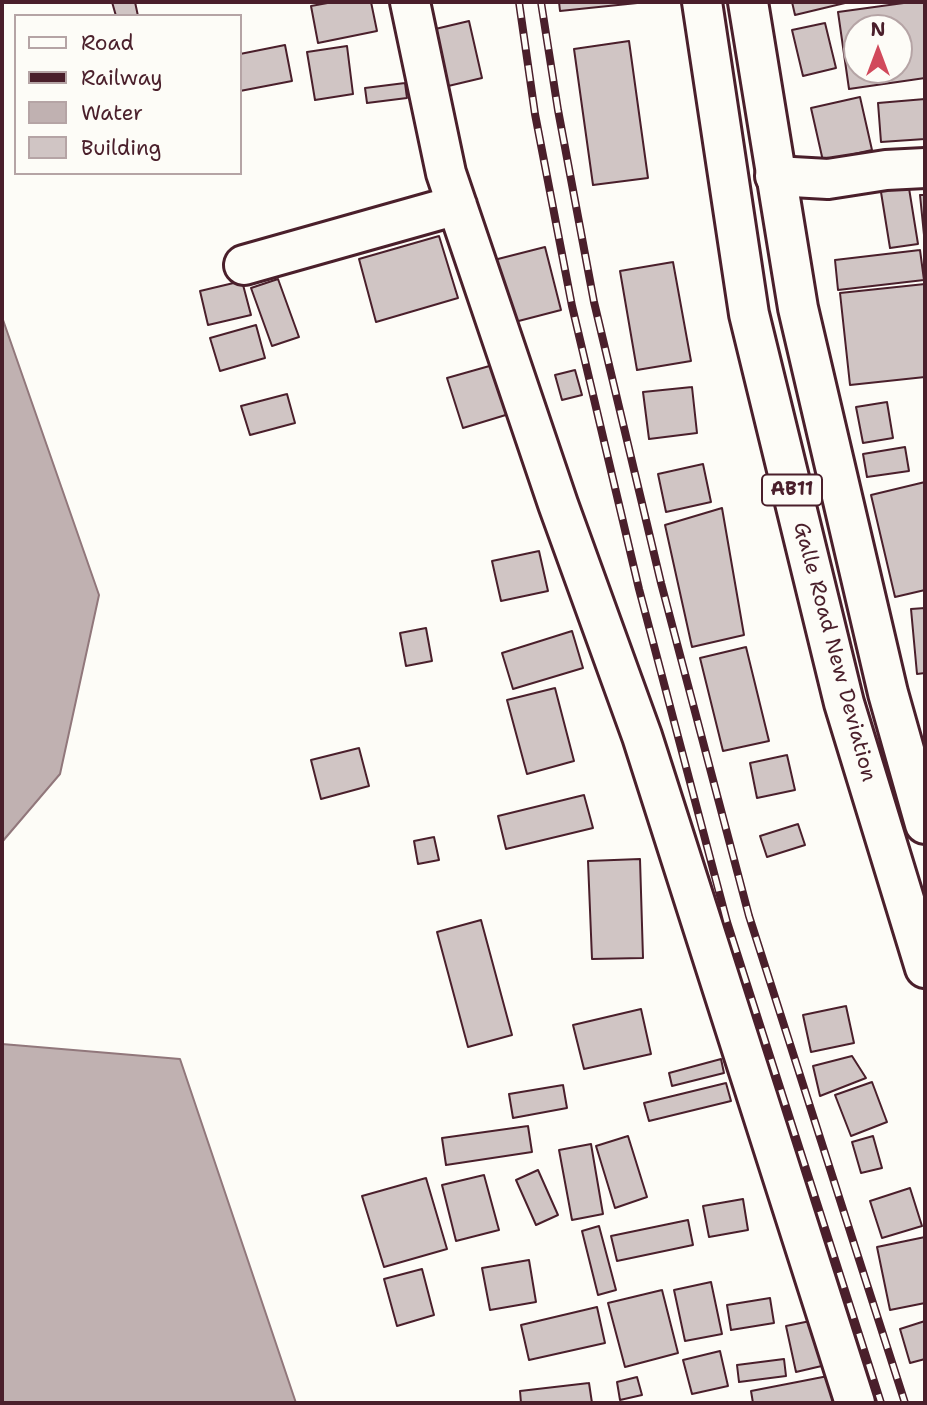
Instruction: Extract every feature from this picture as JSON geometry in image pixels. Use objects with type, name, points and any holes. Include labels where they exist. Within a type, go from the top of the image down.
[{"type":"street","points":[[410,2],[446,173],[558,504],[642,736],[855,1403]]},
{"type":"street","name":"Galle Road New Deviation","points":[[702,2],[749,314],[844,703],[925,968]]},
{"type":"street","name":"Galle Road New Deviation","points":[[748,2],[797,308],[888,693],[918,766],[925,824]]},
{"type":"street","points":[[775,177],[828,179],[887,170],[925,168]]},
{"type":"street","points":[[244,265],[457,205]]},
{"type":"water","points":[[2,317],[99,595],[60,774],[2,842]]},
{"type":"water","points":[[2,1044],[180,1059],[296,1403],[2,1403]]},
{"type":"building","points":[[112,2],[135,2],[138,14],[115,14]]},
{"type":"building","points":[[333,2],[371,2],[377,31],[318,43],[311,6]]},
{"type":"building","points":[[559,2],[647,2],[560,11]]},
{"type":"building","points":[[792,2],[845,2],[845,3],[795,15]]},
{"type":"building","points":[[925,2],[925,78],[913,80],[913,14],[843,14],[843,47],[838,12]]},
{"type":"building","points":[[469,21],[482,78],[444,87],[431,30]]},
{"type":"building","points":[[825,23],[836,68],[803,76],[792,30]]},
{"type":"building","points":[[629,41],[648,178],[593,185],[574,49]]},
{"type":"building","points":[[285,45],[292,81],[242,91],[242,54]]},
{"type":"building","points":[[347,46],[353,94],[315,100],[307,52]]},
{"type":"building","points":[[405,83],[407,98],[367,103],[365,88]]},
{"type":"building","points":[[848,84],[884,84],[849,89]]},
{"type":"building","points":[[860,97],[872,150],[823,161],[811,108]]},
{"type":"building","points":[[925,99],[925,139],[881,142],[878,103]]},
{"type":"building","points":[[908,182],[918,244],[890,248],[880,186]]},
{"type":"building","points":[[920,195],[925,195],[925,245]]},
{"type":"building","points":[[439,236],[458,298],[376,322],[359,259]]},
{"type":"building","points":[[545,247],[561,310],[507,324],[490,261]]},
{"type":"building","points":[[920,250],[924,280],[838,290],[835,260]]},
{"type":"building","points":[[673,262],[691,361],[637,370],[620,271]]},
{"type":"building","points":[[278,279],[299,337],[272,346],[251,288]]},
{"type":"building","points":[[242,281],[251,315],[208,325],[200,291]]},
{"type":"building","points":[[925,284],[925,377],[850,385],[840,293]]},
{"type":"building","points":[[256,325],[265,358],[220,371],[210,338]]},
{"type":"building","points":[[493,365],[509,414],[463,428],[447,378]]},
{"type":"building","points":[[575,370],[582,395],[562,400],[555,375]]},
{"type":"building","points":[[692,387],[697,433],[649,439],[643,392]]},
{"type":"building","points":[[287,394],[295,423],[250,435],[241,406]]},
{"type":"building","points":[[887,402],[893,438],[863,443],[856,407]]},
{"type":"building","points":[[905,447],[909,471],[867,477],[863,454]]},
{"type":"building","points":[[703,464],[711,502],[666,512],[658,474]]},
{"type":"building","points":[[925,482],[925,590],[895,597],[871,495]]},
{"type":"building","points":[[722,508],[744,635],[692,647],[665,525]]},
{"type":"building","points":[[539,551],[548,591],[501,601],[492,561]]},
{"type":"building","points":[[925,608],[925,673],[917,674],[911,609]]},
{"type":"building","points":[[426,628],[432,661],[406,666],[400,633]]},
{"type":"building","points":[[572,631],[583,668],[513,689],[502,653]]},
{"type":"building","points":[[746,647],[769,741],[723,751],[700,658]]},
{"type":"building","points":[[555,688],[574,761],[527,774],[507,700]]},
{"type":"building","points":[[359,748],[369,786],[321,799],[311,760]]},
{"type":"building","points":[[787,755],[795,790],[757,798],[750,763]]},
{"type":"building","points":[[584,795],[593,828],[506,849],[498,816]]},
{"type":"building","points":[[798,824],[805,845],[767,857],[760,836]]},
{"type":"building","points":[[434,837],[439,860],[418,864],[414,841]]},
{"type":"building","points":[[640,859],[643,958],[592,959],[588,861]]},
{"type":"building","points":[[481,920],[512,1035],[468,1047],[437,932]]},
{"type":"building","points":[[846,1006],[854,1043],[811,1052],[803,1015]]},
{"type":"building","points":[[641,1009],[651,1054],[584,1069],[573,1025]]},
{"type":"building","points":[[852,1056],[866,1078],[820,1096],[813,1066]]},
{"type":"building","points":[[721,1059],[724,1073],[672,1086],[669,1073]]},
{"type":"building","points":[[872,1082],[887,1122],[851,1136],[835,1095]]},
{"type":"building","points":[[726,1083],[731,1101],[649,1121],[644,1103]]},
{"type":"building","points":[[563,1085],[567,1108],[513,1118],[509,1094]]},
{"type":"building","points":[[528,1126],[532,1152],[446,1165],[442,1138]]},
{"type":"building","points":[[628,1136],[647,1197],[615,1208],[596,1146]]},
{"type":"building","points":[[873,1136],[882,1168],[861,1173],[852,1142]]},
{"type":"building","points":[[591,1144],[603,1214],[572,1220],[559,1150]]},
{"type":"building","points":[[538,1170],[558,1215],[536,1225],[516,1180]]},
{"type":"building","points":[[484,1175],[499,1230],[456,1241],[442,1185]]},
{"type":"building","points":[[426,1178],[447,1249],[384,1267],[362,1196]]},
{"type":"building","points":[[910,1188],[922,1226],[882,1238],[870,1201]]},
{"type":"building","points":[[743,1199],[748,1230],[709,1237],[703,1206]]},
{"type":"building","points":[[688,1220],[693,1245],[617,1261],[611,1236]]},
{"type":"building","points":[[599,1226],[616,1290],[598,1295],[582,1231]]},
{"type":"building","points":[[925,1237],[925,1303],[890,1310],[877,1247]]},
{"type":"building","points":[[529,1260],[536,1302],[490,1310],[482,1268]]},
{"type":"building","points":[[422,1269],[434,1315],[397,1326],[384,1279]]},
{"type":"building","points":[[711,1282],[722,1334],[685,1341],[674,1290]]},
{"type":"building","points":[[662,1290],[678,1353],[625,1367],[608,1303]]},
{"type":"building","points":[[770,1298],[774,1323],[731,1330],[727,1305]]},
{"type":"building","points":[[597,1307],[605,1343],[529,1360],[521,1325]]},
{"type":"building","points":[[815,1320],[826,1365],[796,1372],[786,1326]]},
{"type":"building","points":[[925,1321],[925,1359],[910,1363],[900,1329]]},
{"type":"building","points":[[720,1351],[728,1386],[692,1394],[683,1360]]},
{"type":"building","points":[[784,1359],[786,1376],[739,1382],[737,1365]]},
{"type":"building","points":[[828,1376],[833,1403],[753,1403],[751,1391]]},
{"type":"building","points":[[637,1377],[642,1395],[620,1400],[617,1382]]},
{"type":"building","points":[[589,1383],[592,1403],[521,1403],[520,1391]]},
{"type":"railway","points":[[519,2],[535,114],[572,306],[639,589],[727,922],[881,1403]]},
{"type":"railway","points":[[541,2],[594,302],[661,583],[749,916],[905,1403]]}]
